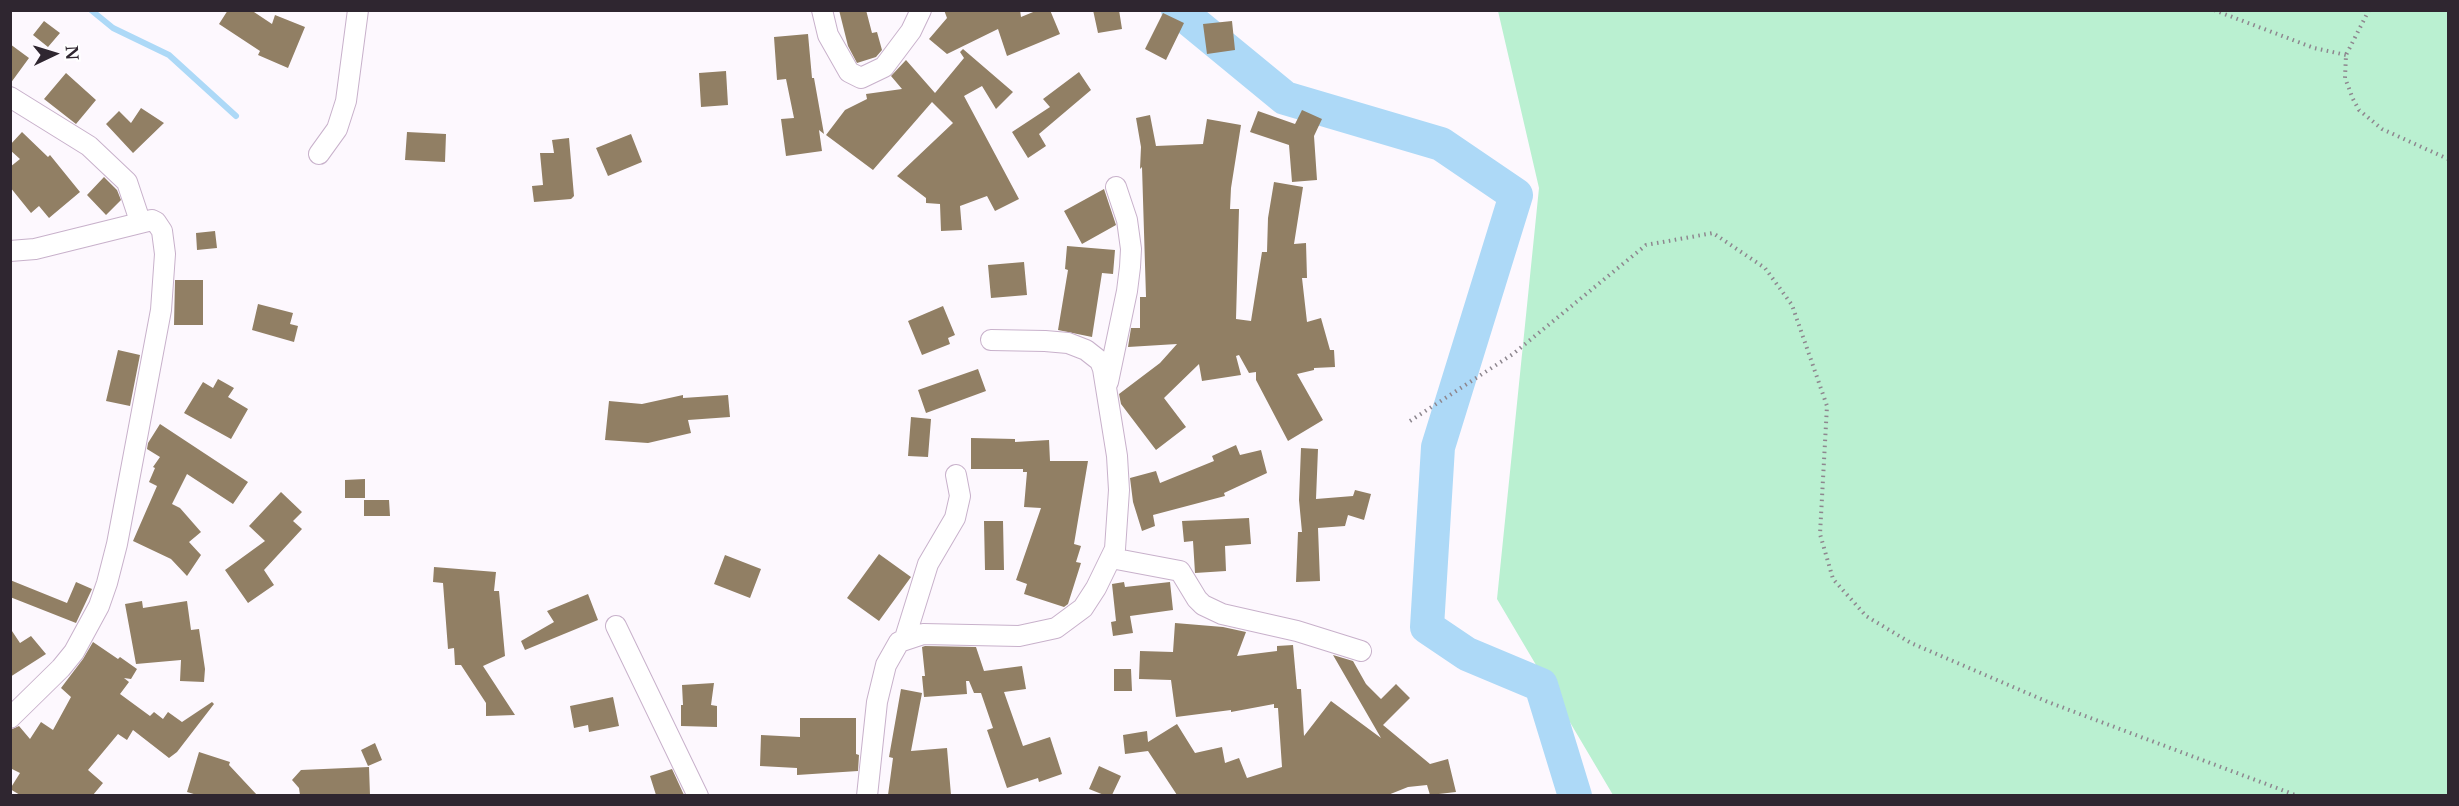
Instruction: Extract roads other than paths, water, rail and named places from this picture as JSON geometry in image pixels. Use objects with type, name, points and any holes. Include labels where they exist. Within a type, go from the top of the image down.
[{"type":"street","points":[[319,154],[337,129],[346,101],[358,10]]},
{"type":"street","points":[[822,10],[828,35],[849,72],[861,78],[884,67],[911,31],[921,10]]},
{"type":"street","points":[[10,97],[89,146],[127,182],[140,221]]},
{"type":"street","points":[[1106,391],[1127,291],[1131,249],[1127,220],[1116,188]]},
{"type":"street","points":[[10,251],[35,249],[140,221],[154,221],[162,231],[165,276],[161,310],[112,566],[99,606],[74,652],[49,681],[10,718]]},
{"type":"street","points":[[867,795],[877,702],[886,665],[894,648],[905,638],[923,634],[1019,636],[1056,628],[1083,608],[1112,558],[1117,537],[1119,490],[1117,456],[1100,362],[1093,355],[1068,343],[1046,340],[990,340]]},
{"type":"street","points":[[905,638],[928,564],[950,529],[957,512],[960,496],[956,475]]},
{"type":"street","points":[[1112,558],[1180,571],[1203,605],[1222,614],[1296,631],[1361,651]]},
{"type":"street","points":[[616,626],[698,795]]},
{"type":"waterway","points":[[91,10],[113,28],[169,55],[236,116]]},
{"type":"waterway","points":[[1178,10],[1285,98],[1441,144],[1516,195],[1438,447],[1427,627],[1467,654],[1541,685],[1575,796]]}]
